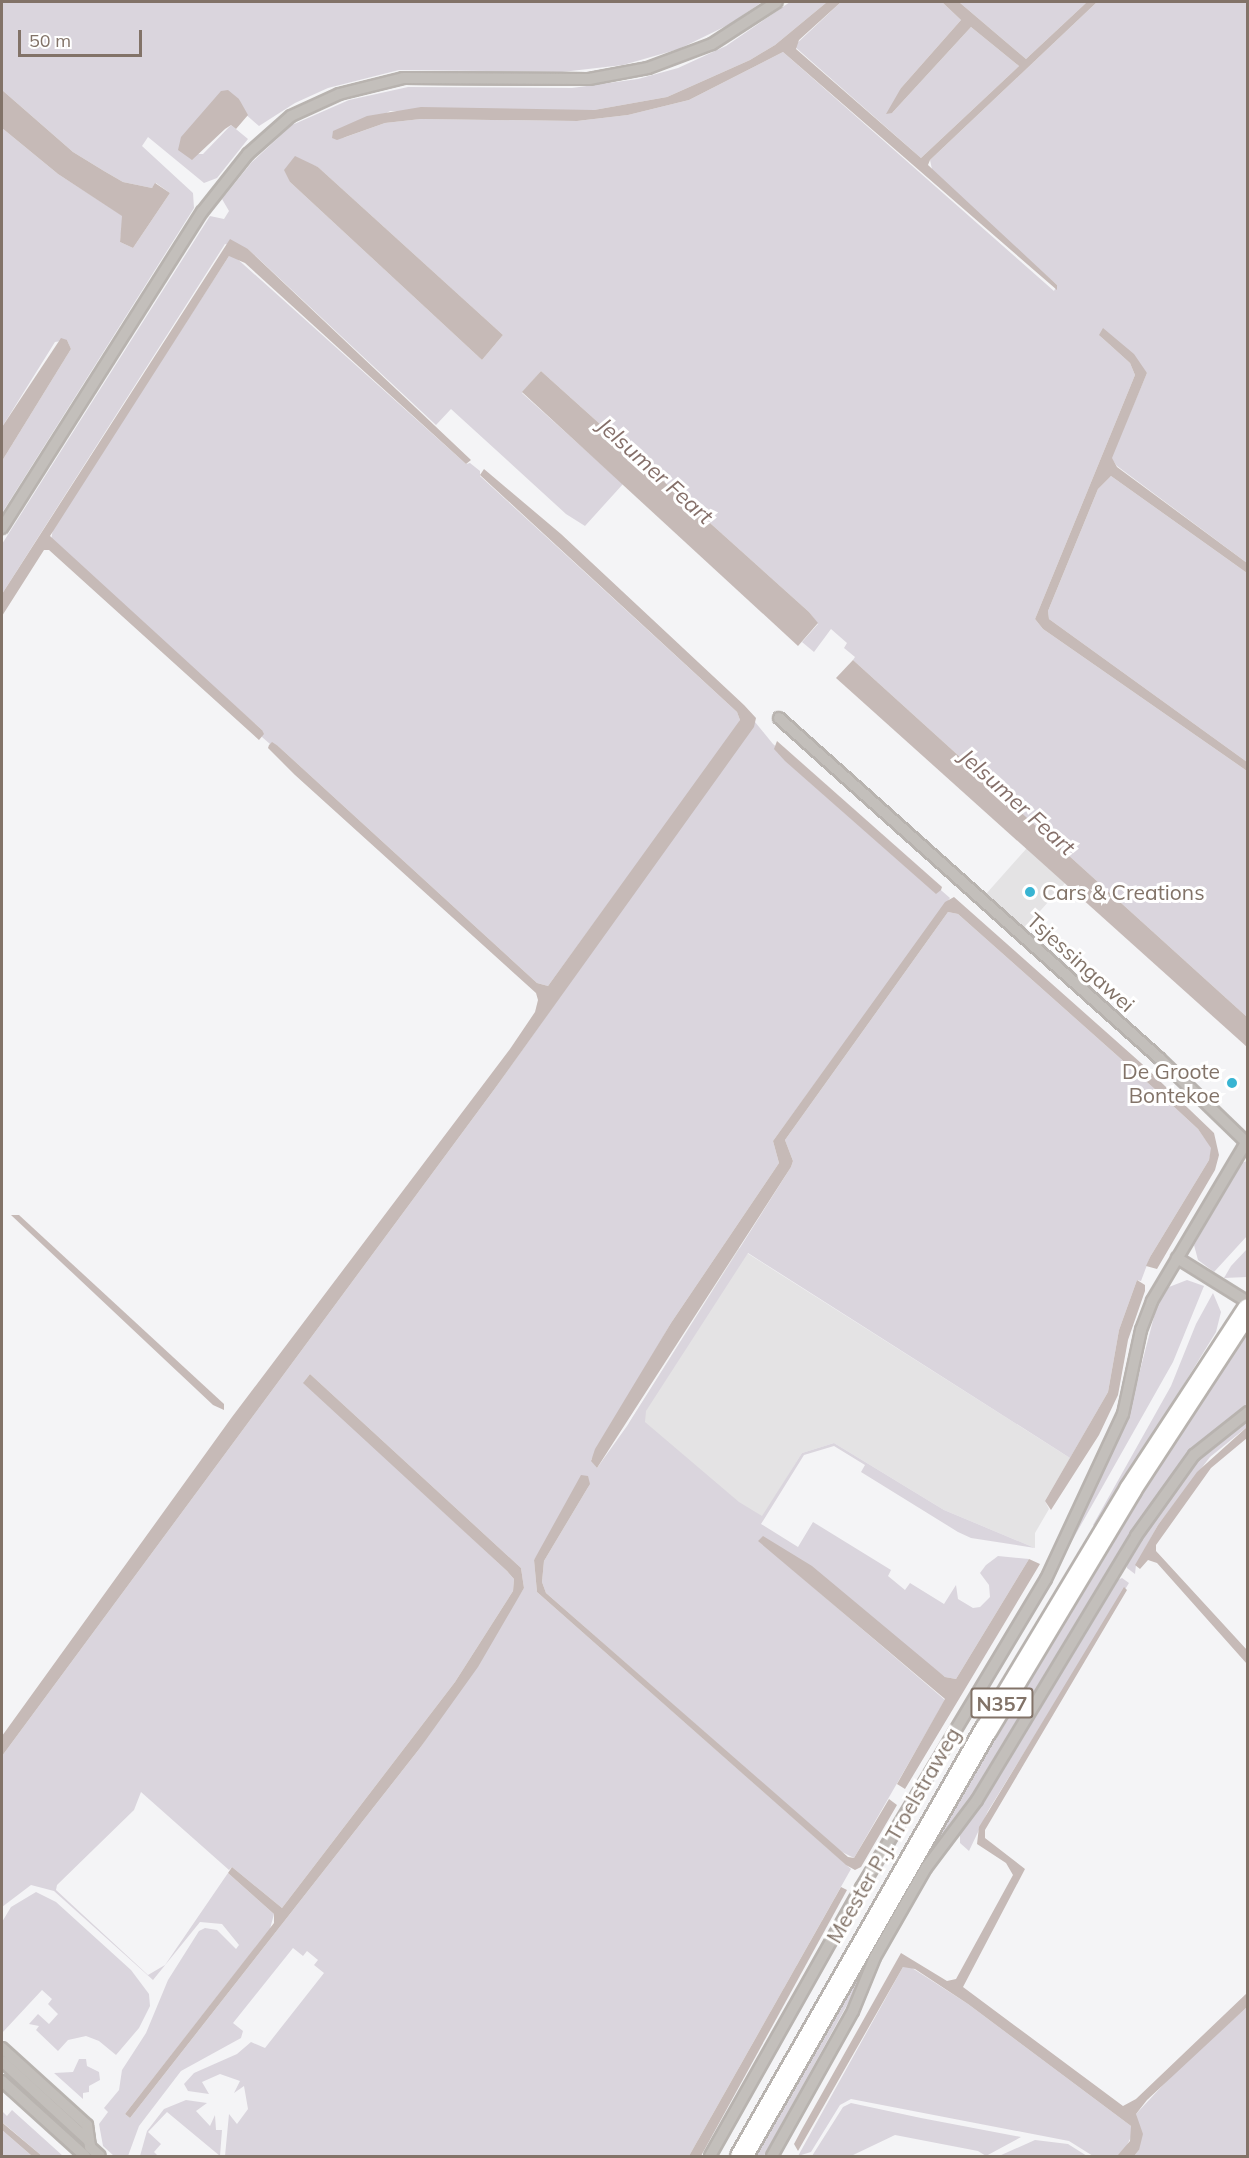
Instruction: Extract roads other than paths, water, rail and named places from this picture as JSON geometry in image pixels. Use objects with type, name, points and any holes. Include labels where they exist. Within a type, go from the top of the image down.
[{"type":"main road","name":"Meester P.J. Troelstraweg","points":[[741,2157],[986,1729],[1130,1489],[1248,1309]]},
{"type":"street","points":[[2,528],[202,212],[248,154],[291,116],[339,94],[403,78],[544,81],[589,79],[648,68],[712,44],[777,2]]},
{"type":"street","name":"Tsjessingawei","points":[[779,718],[1159,1058],[1247,1143],[1177,1258]]},
{"type":"street","points":[[1177,1258],[1248,1302]]},
{"type":"street","name":"Meester P.J. Troelstraweg","points":[[710,2157],[866,1879],[1046,1579],[1123,1414],[1145,1316],[1177,1258]]},
{"type":"street","points":[[772,2157],[853,2011],[881,1946],[926,1868],[977,1800],[1136,1536],[1194,1455],[1248,1412]]},
{"type":"street","points":[[2,2048],[87,2125],[90,2147],[100,2157]]},
{"type":"street","points":[[2,2061],[89,2141]]},
{"type":"street","points":[[2,2081],[85,2157]]},
{"type":"place","name":"Cars & Creations","points":[[1030,892]]},
{"type":"place","name":"De Groote Bontekoe","points":[[1232,1083]]},
{"type":"water label","name":"Jelsumer Feart","points":[[655,471]]},
{"type":"water label","name":"Jelsumer Feart","points":[[1017,802]]}]
